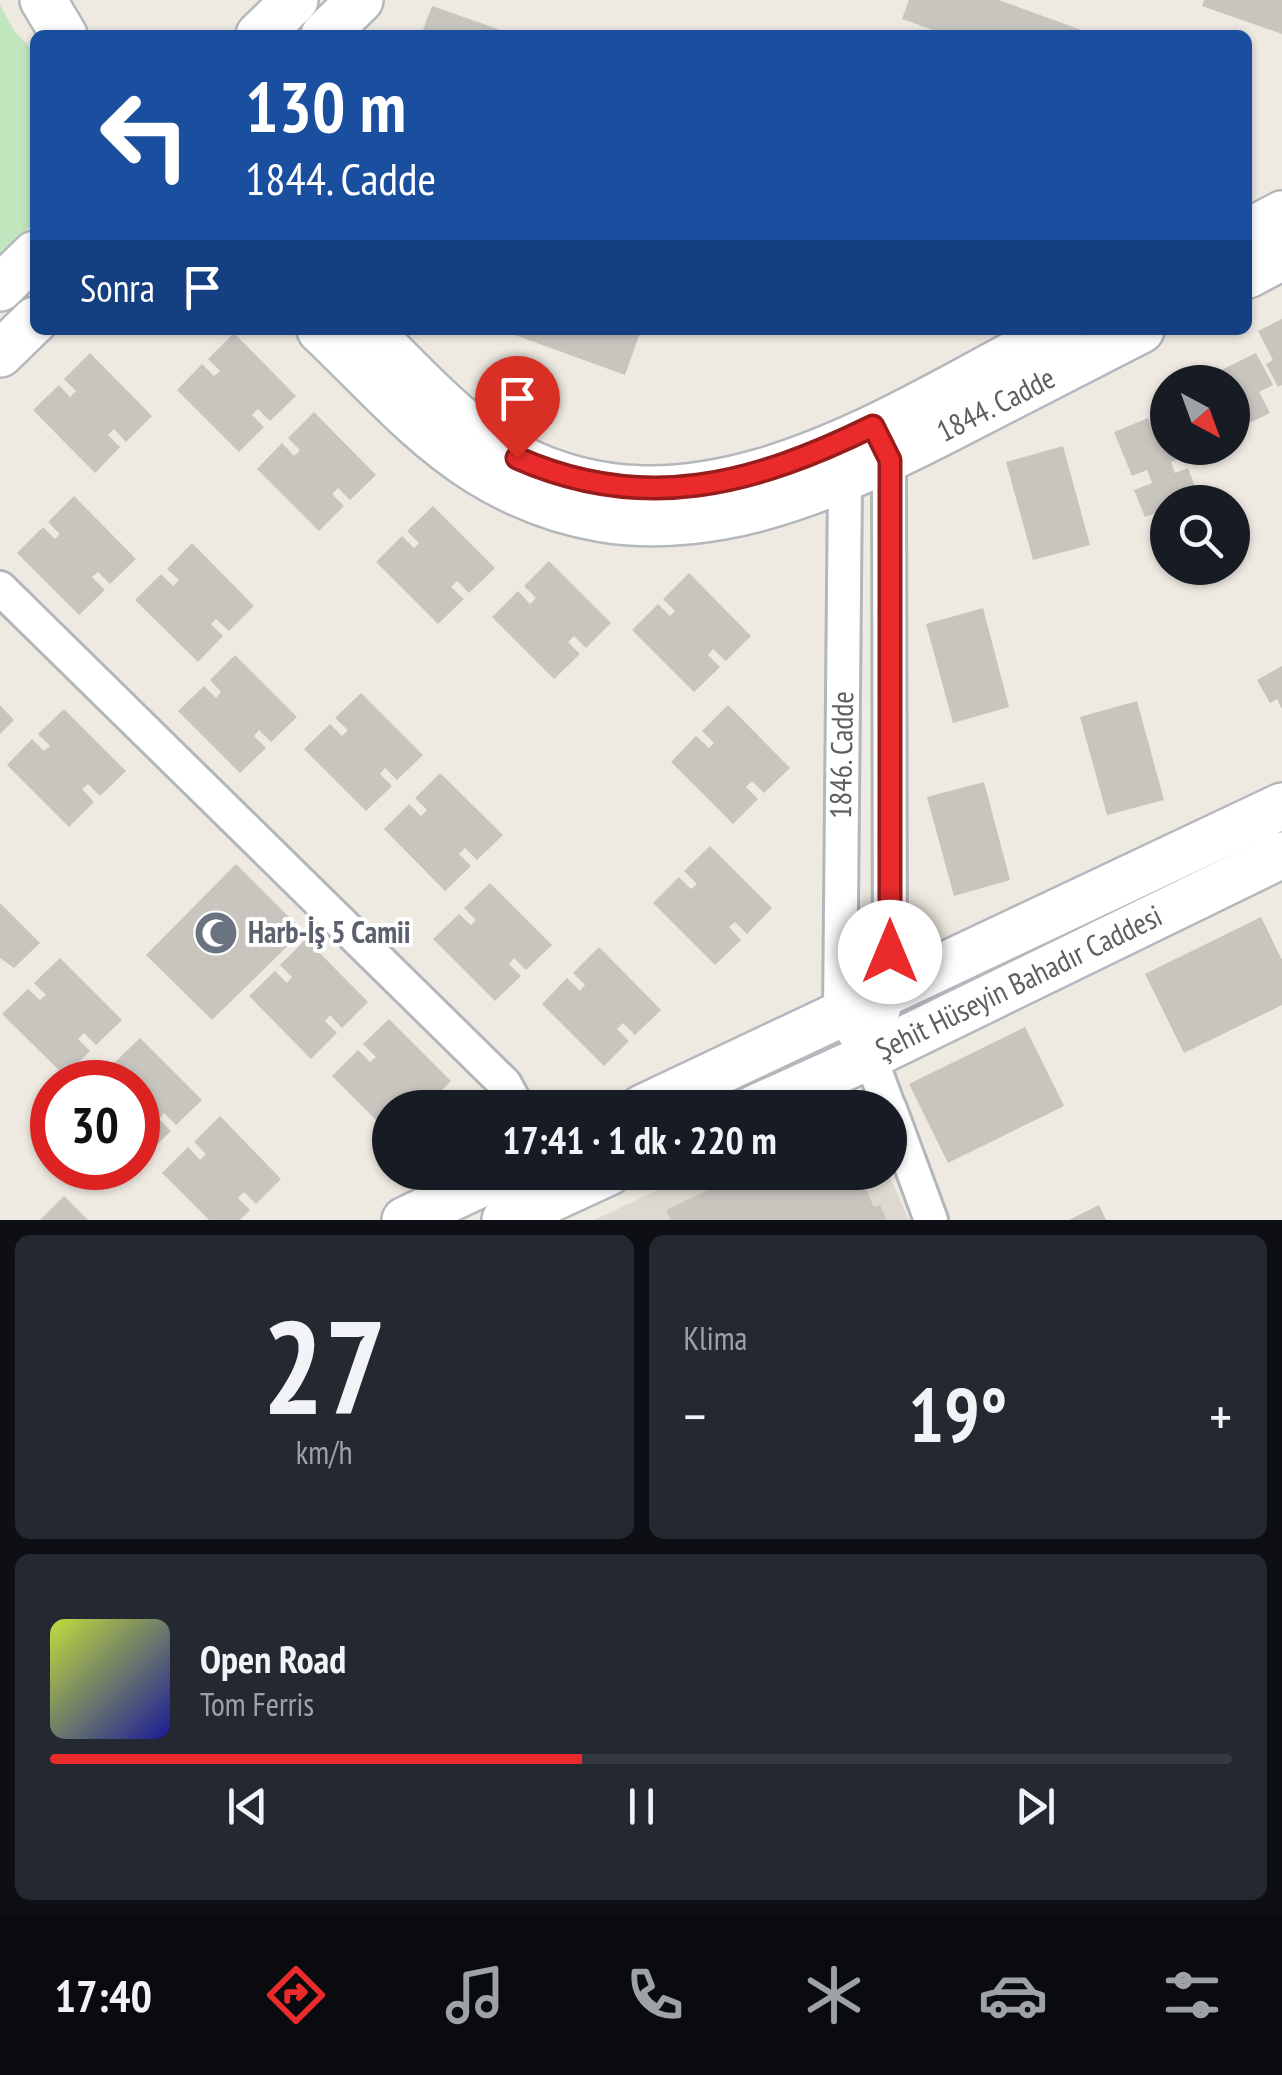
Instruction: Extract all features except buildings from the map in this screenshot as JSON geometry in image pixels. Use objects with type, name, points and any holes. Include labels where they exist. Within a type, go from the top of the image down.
[{"type":"street","points":[[43,0],[61,30]]},
{"type":"street","points":[[264,30],[295,0]]},
{"type":"street","points":[[329,30],[360,0]]},
{"type":"street","points":[[1252,230],[1282,214]]},
{"type":"street","points":[[1252,273],[1282,257]]},
{"type":"street","points":[[0,288],[30,259]]},
{"type":"street","points":[[0,354],[30,325]]},
{"type":"street","name":"1844. Cadde","points":[[325,335],[456,457],[512,490],[570,512],[621,521],[672,522],[750,510],[881,443],[1129,335]]},
{"type":"street","name":"1844. Cadde","points":[[373,335],[488,440],[517,458],[579,482],[629,488],[696,484],[768,470],[837,465]]},
{"type":"street","name":"1844. Cadde","points":[[881,443],[1051,335]]},
{"type":"street","name":"1846. Cadde","points":[[870,1056],[890,990],[881,443]]},
{"type":"street","name":"1846. Cadde","points":[[837,465],[840,1014]]},
{"type":"street","points":[[0,588],[509,1090]]},
{"type":"street","name":"Şehit Hüseyin Bahadır Caddesi","points":[[680,1090],[1282,806]]},
{"type":"street","name":"Şehit Hüseyin Bahadır Caddesi","points":[[795,1090],[1282,855]]},
{"type":"street","points":[[840,1014],[870,1056],[883,1090]]},
{"type":"street","points":[[907,1153],[932,1220]]},
{"type":"street","points":[[405,1220],[468,1190]]},
{"type":"street","points":[[505,1220],[561,1208],[585,1190]]},
{"type":"shaded area","points":[[658,1190],[896,1190],[909,1220],[594,1220]]},
{"type":"green space","points":[[0,5],[15,32],[30,47],[30,227],[0,254]]},
{"type":"place","name":"Harb-İş 5 Camii","points":[[216,933]]},
{"type":"route","points":[[517,458],[579,482],[654,489],[768,470],[873,426],[890,460],[890,952]]}]
